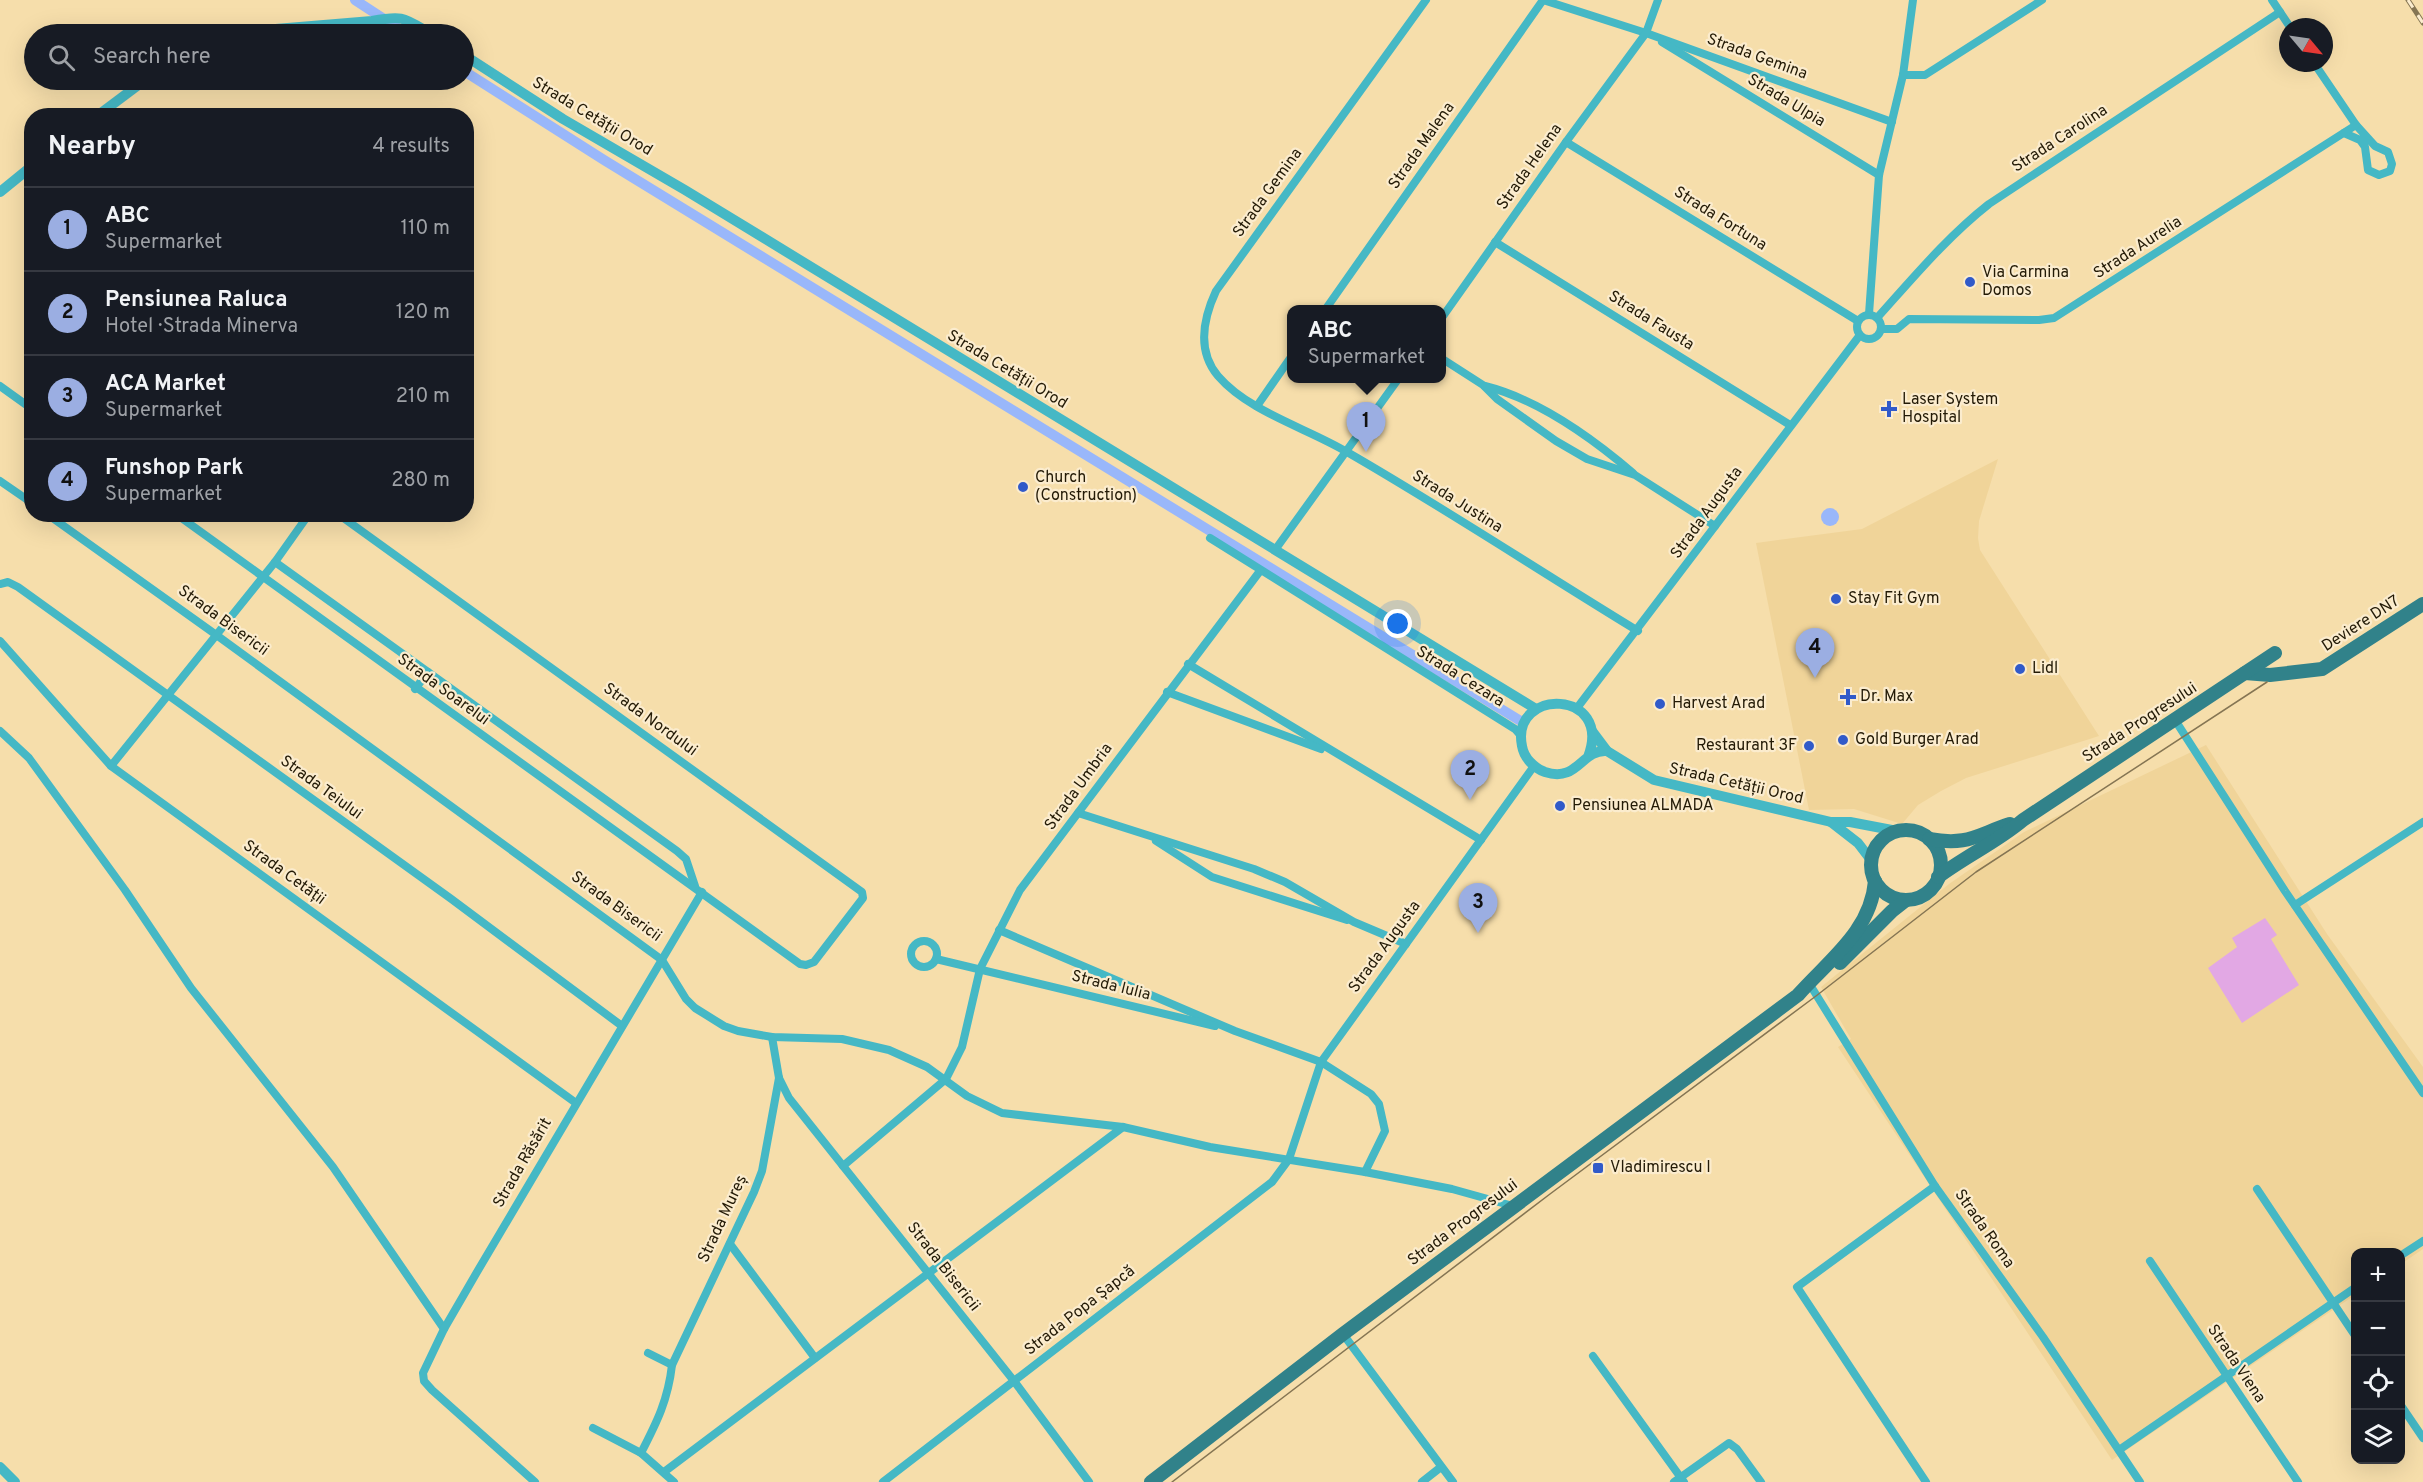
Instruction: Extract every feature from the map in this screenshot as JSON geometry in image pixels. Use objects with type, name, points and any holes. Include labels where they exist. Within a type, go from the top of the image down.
[{"type":"main road","name":"Deviere DN7","points":[[2245,673],[2270,675],[2322,669],[2423,604]]},
{"type":"main road","name":"Strada Progresului","points":[[1938,877],[2004,836],[2023,820],[2275,653]]},
{"type":"main road","name":"Strada Progresului","points":[[1929,839],[1963,842],[2023,820]]},
{"type":"main road","points":[[1897,831],[1914,831],[1929,839],[1940,857],[1938,877],[1934,886],[1926,893],[1906,900],[1885,893],[1875,881],[1872,873],[1871,860],[1880,841],[1897,831]]},
{"type":"main road","name":"Strada Progresului","points":[[1151,1482],[1343,1334],[1798,994],[1846,944],[1866,917],[1874,896],[1875,881]]},
{"type":"main road","name":"Strada Progresului","points":[[1798,994],[1812,988],[1906,900]]},
{"type":"street","name":"Strada Gemina","points":[[1257,406],[1228,385],[1209,363],[1203,345],[1203,336],[1209,305],[1223,281],[1426,0]]},
{"type":"street","name":"Strada Gemina","points":[[1543,0],[1646,33],[1892,122]]},
{"type":"street","name":"Strada Malena","points":[[1328,305],[1543,0]]},
{"type":"street","name":"Strada Helena","points":[[1446,312],[1646,33],[1658,0]]},
{"type":"street","points":[[1873,316],[1863,316],[1858,321],[1857,329],[1866,339],[1878,335],[1881,329],[1873,316],[1879,175],[1903,75],[1912,0]]},
{"type":"street","points":[[1903,75],[1926,75],[2043,0]]},
{"type":"street","points":[[2272,0],[2284,18]]},
{"type":"street","name":"Strada Carolina","points":[[1873,316],[1964,224],[1989,204],[2280,12]]},
{"type":"street","points":[[336,24],[372,21],[396,16],[414,24]]},
{"type":"street","name":"Strada Ulpia","points":[[1646,33],[1879,175]]},
{"type":"street","name":"Strada Cetății Orod","points":[[474,61],[563,119],[685,190],[1536,709]]},
{"type":"street","points":[[2320,72],[2355,125],[2375,146],[2388,152],[2391,157],[2390,171],[2379,175],[2368,170],[2365,147],[2360,140],[2344,133]]},
{"type":"street","points":[[108,108],[132,90]]},
{"type":"street","name":"Strada Aurelia","points":[[1881,329],[1896,328],[1909,319],[2039,320],[2054,318],[2355,125]]},
{"type":"street","name":"Strada Fortuna","points":[[1566,142],[1858,321]]},
{"type":"street","points":[[0,192],[24,172]]},
{"type":"street","name":"Strada Fausta","points":[[1495,242],[1790,425]]},
{"type":"street","name":"Strada Augusta","points":[[1577,708],[1638,632],[1790,425],[1860,335]]},
{"type":"street","points":[[1446,361],[1483,385],[1526,422],[1576,453],[1603,466],[1635,475]]},
{"type":"street","points":[[1257,406],[1287,363]]},
{"type":"street","points":[[1275,550],[1395,383]]},
{"type":"street","points":[[1483,385],[1503,390],[1570,426],[1609,452],[1635,475],[1715,526]]},
{"type":"street","points":[[0,386],[24,403]]},
{"type":"street","name":"Strada Justina","points":[[1257,406],[1346,451],[1638,632]]},
{"type":"street","points":[[0,481],[24,498]]},
{"type":"street","name":"Strada Bisericii","points":[[58,522],[662,960],[686,999],[695,1008],[711,1019],[738,1031],[772,1037],[779,1078],[789,1098],[1014,1381],[1089,1482]]},
{"type":"street","name":"Strada Soarelui","points":[[187,522],[415,689],[800,964]]},
{"type":"street","points":[[111,766],[303,522]]},
{"type":"street","name":"Strada Nordului","points":[[349,522],[862,892],[863,898],[814,962],[806,965],[800,964]]},
{"type":"street","name":"Strada Cezara","points":[[1210,538],[1515,729],[1521,736]]},
{"type":"street","name":"Strada Soarelui","points":[[274,561],[677,851],[686,859],[699,890]]},
{"type":"street","points":[[1260,571],[1188,663],[1481,840]]},
{"type":"street","name":"Strada Teiului","points":[[0,584],[8,582],[18,587],[450,898],[622,1026]]},
{"type":"street","name":"Strada Cetății","points":[[0,641],[111,766],[576,1102]]},
{"type":"street","name":"Strada Umbria","points":[[946,1079],[962,1047],[980,969],[1020,890],[1188,663]]},
{"type":"street","points":[[415,689],[428,672]]},
{"type":"street","points":[[1167,692],[1341,757]]},
{"type":"street","points":[[1577,708],[1556,702],[1536,709],[1523,725],[1521,736],[1524,753],[1534,766],[1551,773],[1569,772],[1580,766],[1588,756],[1592,745],[1592,731]]},
{"type":"street","name":"Strada Cetății Orod","points":[[1577,708],[1587,718],[1592,731],[1607,751],[1662,783],[1831,822],[1850,822],[1897,831]]},
{"type":"street","points":[[2175,720],[2295,904],[2423,1093]]},
{"type":"street","points":[[0,730],[29,758],[125,890],[191,988],[333,1167],[444,1329]]},
{"type":"street","points":[[1588,756],[1596,751],[1607,751]]},
{"type":"street","name":"Strada Augusta","points":[[1289,1159],[1321,1062],[1534,766]]},
{"type":"street","points":[[1078,813],[1254,869],[1285,882],[1354,922],[1406,944]]},
{"type":"street","name":"Strada Cetății Orod","points":[[1831,822],[1858,843],[1871,860]]},
{"type":"street","points":[[2295,904],[2423,822]]},
{"type":"street","points":[[1150,837],[1212,877],[1354,922]]},
{"type":"street","name":"Strada Răsărit","points":[[536,1482],[432,1390],[422,1378],[444,1329],[576,1102],[662,960],[699,890]]},
{"type":"street","name":"Strada Iulia","points":[[999,930],[1236,1031],[1321,1062],[1371,1094],[1378,1104],[1385,1131],[1365,1172]]},
{"type":"street","name":"Strada Iulia","points":[[936,958],[1236,1031]]},
{"type":"street","name":"Strada Roma","points":[[1812,988],[1935,1186],[2043,1337],[2140,1482]]},
{"type":"street","points":[[772,1037],[811,1037],[855,1041],[909,1058],[946,1079],[967,1096],[1002,1113],[1123,1127],[1210,1147],[1365,1172],[1452,1189],[1513,1206]]},
{"type":"street","name":"Strada Mureș","points":[[641,1453],[663,1409],[668,1394],[672,1365],[762,1171],[779,1078]]},
{"type":"street","points":[[843,1166],[946,1079]]},
{"type":"street","points":[[664,1472],[1123,1127]]},
{"type":"street","name":"Strada Popa Șapcă","points":[[883,1482],[1272,1182],[1289,1159]]},
{"type":"street","points":[[1926,1482],[1797,1287],[1935,1186]]},
{"type":"street","points":[[2257,1189],[2351,1331]]},
{"type":"street","points":[[2405,1253],[2423,1241]]},
{"type":"street","points":[[730,1244],[815,1358]]},
{"type":"street","name":"Strada Viena","points":[[2150,1261],[2298,1482]]},
{"type":"street","points":[[2119,1450],[2351,1290]]},
{"type":"street","points":[[1343,1334],[1453,1482]]},
{"type":"street","points":[[648,1353],[672,1365]]},
{"type":"street","points":[[1593,1356],[1679,1480],[1729,1443],[1737,1449],[1761,1482]]},
{"type":"street","points":[[2404,1410],[2423,1438]]},
{"type":"street","points":[[593,1428],[641,1453],[674,1482]]},
{"type":"street","points":[[0,1467],[15,1482]]},
{"type":"street","points":[[1422,1482],[1442,1467]]},
{"type":"shaded area","points":[[1998,459],[1979,521],[1980,550],[2099,736],[1966,778],[1918,805],[1902,824],[1854,809],[1809,810],[1756,543],[1862,529]]},
{"type":"shaded area","points":[[2206,745],[2327,934],[2423,1067],[2423,1249],[2405,1261],[2405,1248],[2351,1248],[2351,1298],[2112,1460],[1838,1047],[1851,1039],[1821,987],[1949,884],[2024,832]]},
{"type":"shaded area","points":[[2265,918],[2277,935],[2271,939],[2299,985],[2242,1023],[2208,968],[2237,947],[2232,938]]},
{"type":"water","points":[[1830,508],[1836,511],[1839,517],[1836,523],[1830,526],[1824,523],[1821,517],[1824,511]]},
{"type":"waterway","points":[[355,0],[392,24]]},
{"type":"waterway","points":[[474,77],[604,160],[1519,720]]},
{"type":"tram line","points":[[1172,1482],[1550,1194],[1816,996],[1976,872],[2267,682]]},
{"type":"railway","points":[[2408,0],[2423,23]]},
{"type":"place","name":"Via Carmina Domos","points":[[1970,282]]},
{"type":"place","name":"Laser System Hospital","points":[[1889,409]]},
{"type":"place","name":"ABC","points":[[1366,452]]},
{"type":"place","name":"Church (Construction)","points":[[1023,487]]},
{"type":"place","name":"Stay Fit Gym","points":[[1836,599]]},
{"type":"place","name":"Lidl","points":[[2020,669]]},
{"type":"place","name":"Funshop Park","points":[[1815,678]]},
{"type":"place","name":"Dr. Max","points":[[1848,697]]},
{"type":"place","name":"Harvest Arad","points":[[1660,704]]},
{"type":"place","name":"Gold Burger Arad","points":[[1843,740]]},
{"type":"place","name":"Restaurant 3F","points":[[1809,746]]},
{"type":"place","name":"Pensiunea Raluca","points":[[1470,800]]},
{"type":"place","name":"Pensiunea ALMADA","points":[[1560,806]]},
{"type":"place","name":"ACA Market","points":[[1478,933]]},
{"type":"place","name":"Vladimirescu I","points":[[1598,1168]]}]
